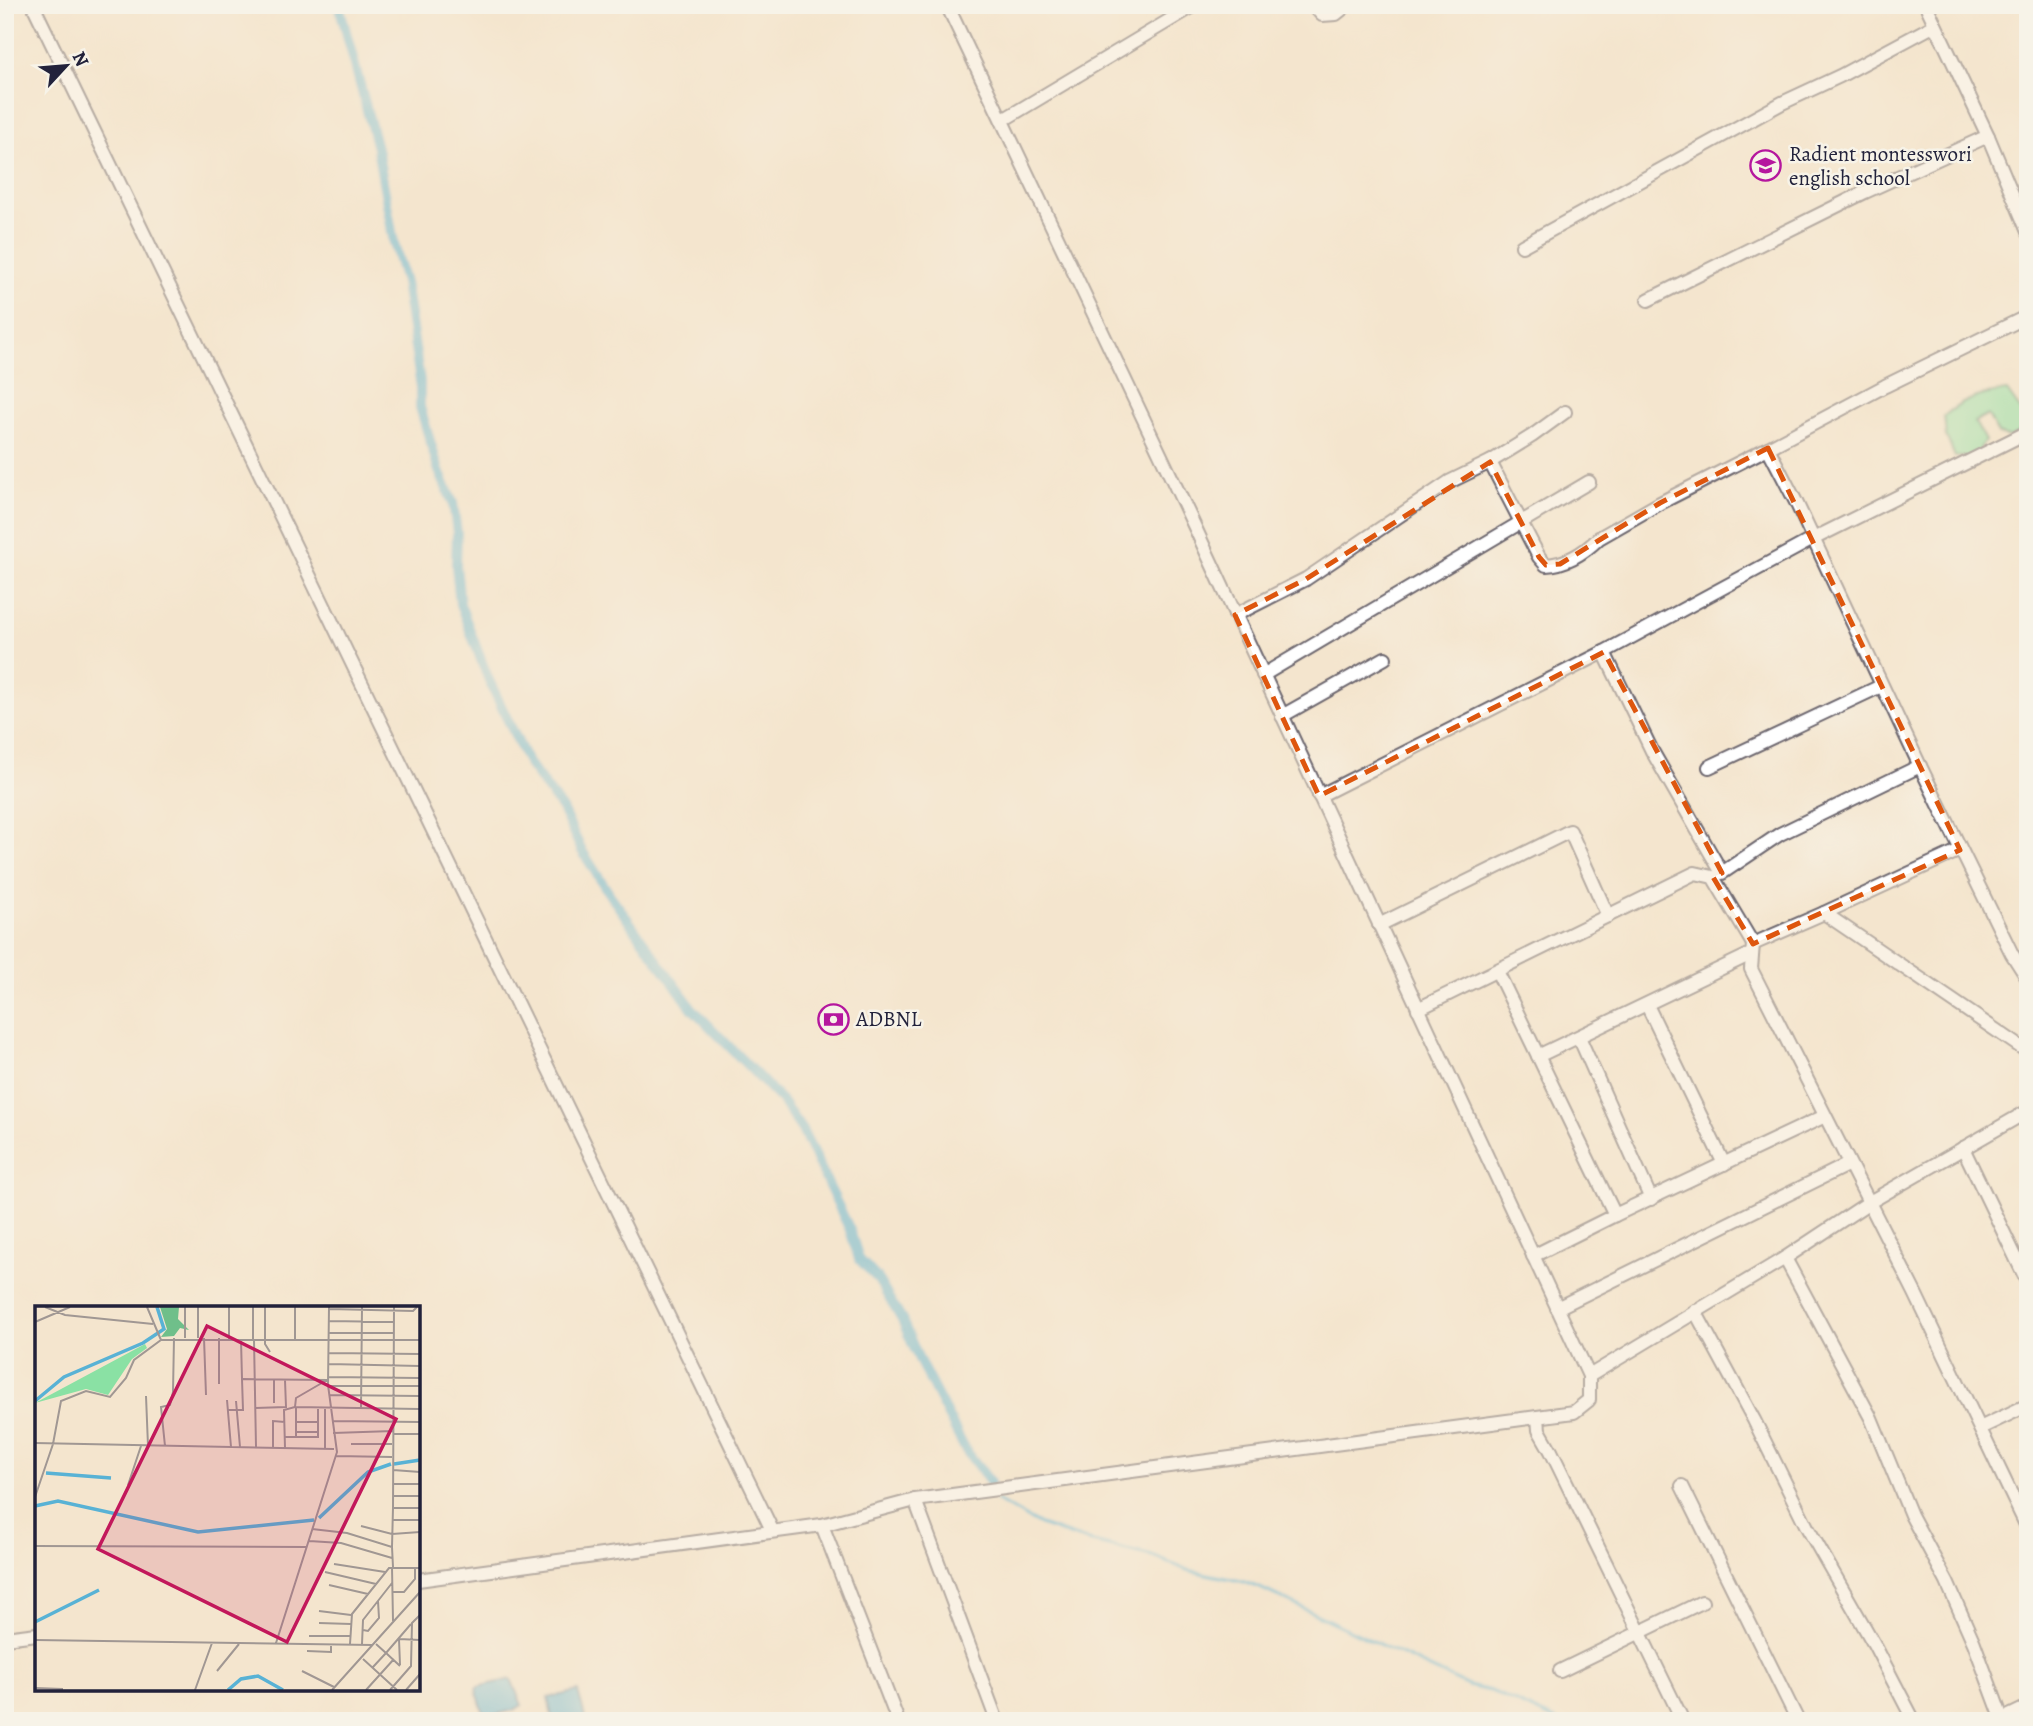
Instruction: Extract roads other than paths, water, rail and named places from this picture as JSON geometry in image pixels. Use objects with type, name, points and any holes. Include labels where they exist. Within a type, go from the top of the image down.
[{"type":"street","points":[[33,5],[772,1530]]},
{"type":"street","points":[[420,1580],[822,1525],[915,1500],[1574,1412],[1589,1400],[1589,1376],[1235,615],[947,5]]},
{"type":"street","points":[[1003,121],[1195,5]]},
{"type":"street","points":[[1313,5],[1322,15],[1336,13],[1347,5]]},
{"type":"street","points":[[1926,5],[2022,204],[2028,232]]},
{"type":"street","points":[[1522,246],[1782,103],[1840,76],[1935,25]]},
{"type":"street","points":[[1648,300],[1865,192],[1988,136]]},
{"type":"street","points":[[1490,462],[1539,557],[1546,565],[1560,564],[1660,503],[1885,386],[2028,316]]},
{"type":"street","points":[[1235,615],[1306,579],[1449,482],[1490,462],[1565,412]]},
{"type":"street","points":[[1319,796],[1604,652],[1813,539],[2028,432]]},
{"type":"street","points":[[1768,448],[1961,850],[2012,954],[2028,979]]},
{"type":"street","points":[[1263,675],[1589,482]]},
{"type":"street","points":[[1604,652],[1752,949],[1751,969],[1915,1293],[2028,1529]]},
{"type":"street","points":[[1282,716],[1385,658]]},
{"type":"street","points":[[1709,767],[1881,686]]},
{"type":"street","points":[[1418,1009],[1695,873],[1717,875],[1780,834],[1920,766]]},
{"type":"street","points":[[1379,925],[1570,831],[1608,916]]},
{"type":"street","points":[[1538,1056],[1647,1006],[1824,913],[1961,850]]},
{"type":"street","points":[[1824,913],[2028,1052]]},
{"type":"street","points":[[1496,971],[1615,1215]]},
{"type":"street","points":[[1647,1006],[1724,1164]]},
{"type":"street","points":[[1578,1037],[1651,1199]]},
{"type":"street","points":[[1589,1376],[1785,1258],[1868,1203],[2028,1111]]},
{"type":"street","points":[[1533,1256],[1825,1116]]},
{"type":"street","points":[[1963,1148],[2028,1283]]},
{"type":"street","points":[[1557,1308],[1849,1164]]},
{"type":"street","points":[[1785,1258],[1871,1418],[1911,1515],[1947,1582],[1975,1643],[2001,1720],[2028,1707]]},
{"type":"street","points":[[1695,1311],[1755,1420],[1807,1527],[1874,1644],[1914,1721]]},
{"type":"street","points":[[1980,1428],[2028,1405]]},
{"type":"street","points":[[1538,1417],[1539,1430],[1683,1721]]},
{"type":"street","points":[[1682,1486],[1798,1721]]},
{"type":"street","points":[[915,1500],[997,1721]]},
{"type":"street","points":[[822,1525],[898,1721]]},
{"type":"street","points":[[1560,1671],[1702,1602]]},
{"type":"street","points":[[5,1638],[35,1634]]},
{"type":"water","points":[[511,1679],[522,1705],[514,1710],[485,1717],[477,1687]]},
{"type":"water","points":[[578,1691],[586,1721],[553,1721],[548,1698]]},
{"type":"waterway","points":[[339,5],[377,148],[394,243],[405,282],[420,381],[420,407],[439,471],[453,503],[460,604],[488,678],[528,763],[562,809],[581,849],[610,895],[692,1008],[781,1100],[802,1130],[850,1230],[859,1259],[877,1278],[902,1320],[921,1364],[965,1449],[990,1482]]},
{"type":"waterway","points":[[997,1501],[1040,1525],[1088,1541],[1152,1556],[1187,1570],[1241,1581],[1260,1588],[1468,1686],[1491,1691],[1557,1721]]},
{"type":"place","name":"Radient montesswori english school","points":[[1766,166]]},
{"type":"place","name":"ADBNL","points":[[833,1019]]}]
